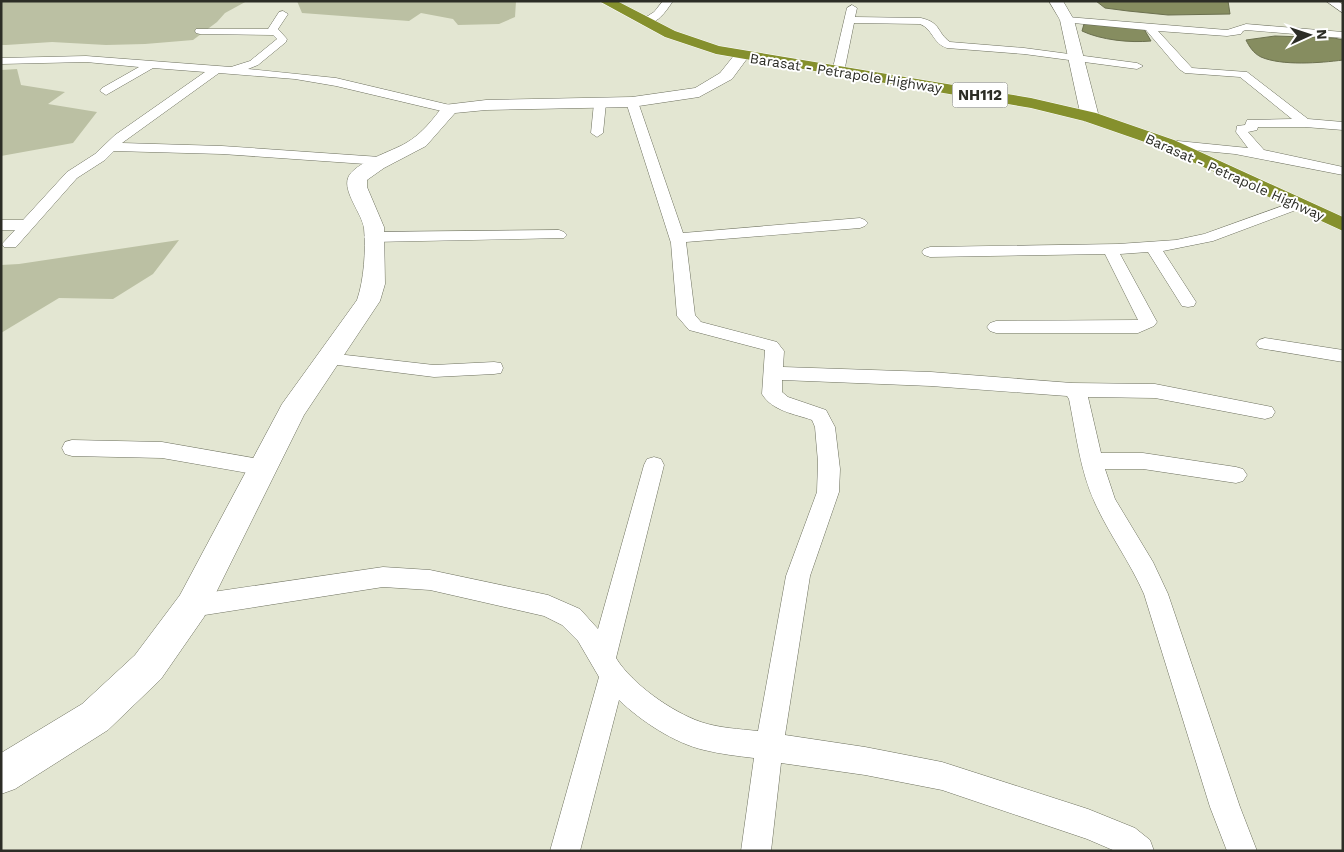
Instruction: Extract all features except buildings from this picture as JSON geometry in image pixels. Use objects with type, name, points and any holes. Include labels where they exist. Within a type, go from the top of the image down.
[{"type":"highway","name":"Barasat - Petrapole Highway","points":[[606,1],[692,43],[741,56],[1031,103],[1090,117],[1168,144],[1343,225]]},
{"type":"street","points":[[646,22],[658,14],[668,1]]},
{"type":"street","points":[[1056,1],[1067,20],[1090,117]]},
{"type":"street","points":[[1330,1],[1343,10]]},
{"type":"street","points":[[274,32],[273,28],[283,14]]},
{"type":"street","points":[[838,72],[851,14],[921,21],[934,26],[940,40],[947,45],[1024,51],[1137,66]]},
{"type":"street","points":[[1067,20],[1227,33],[1237,32],[1239,28],[1246,27],[1343,35]]},
{"type":"street","points":[[1149,26],[1188,71],[1243,74],[1305,123]]},
{"type":"street","points":[[200,31],[274,32],[282,39],[281,42],[263,54],[254,64],[234,70]]},
{"type":"street","points":[[1,61],[86,59],[234,70],[322,80],[450,109],[486,105],[632,102],[699,92],[726,76],[741,56]]},
{"type":"street","points":[[106,91],[152,64]]},
{"type":"street","points":[[10,244],[64,182],[100,157],[110,146],[218,69]]},
{"type":"street","points":[[632,102],[678,238],[682,260],[686,316],[695,326],[771,346],[775,351],[772,394],[782,402],[823,418],[829,468],[826,498],[805,551],[798,576],[769,747],[756,851]]},
{"type":"street","points":[[597,133],[600,104]]},
{"type":"street","points":[[1,775],[95,717],[148,667],[192,606],[265,468],[292,411],[368,301],[374,284],[372,237],[374,226],[357,187],[356,178],[380,161],[416,146],[430,133],[450,109]]},
{"type":"street","points":[[1259,153],[1242,132],[1242,129],[1252,127],[1251,123],[1305,123],[1343,126]]},
{"type":"street","points":[[1168,144],[1216,146],[1343,171]]},
{"type":"street","points":[[110,146],[228,150],[380,161]]},
{"type":"street","points":[[930,252],[1110,249],[1154,247],[1196,242],[1299,204]]},
{"type":"street","points":[[678,238],[860,224]]},
{"type":"street","points":[[1,225],[27,225]]},
{"type":"street","points":[[372,237],[559,235]]},
{"type":"street","points":[[1154,247],[1188,302]]},
{"type":"street","points":[[996,327],[1138,327],[1145,325],[1148,322],[1110,249]]},
{"type":"street","points":[[1265,344],[1343,356]]},
{"type":"street","points":[[328,360],[434,370],[494,368]]},
{"type":"street","points":[[774,373],[931,378],[1072,390],[1161,392],[1265,412]]},
{"type":"street","points":[[1072,390],[1078,396],[1093,461],[1105,502],[1156,594],[1225,807],[1242,851]]},
{"type":"street","points":[[72,448],[162,450],[265,468]]},
{"type":"street","points":[[1093,461],[1143,461],[1236,475]]},
{"type":"street","points":[[565,851],[654,465]]},
{"type":"street","points":[[192,606],[383,577],[430,580],[548,606],[571,617],[587,633],[607,667],[640,703],[681,727],[702,736],[865,761],[942,776],[1088,824],[1116,836],[1139,851]]},
{"type":"shaded area","points":[[1,1],[247,1],[225,13],[217,22],[193,40],[145,44],[106,45],[52,42],[1,45]]},
{"type":"shaded area","points":[[297,1],[516,1],[515,17],[499,24],[458,25],[453,19],[421,13],[409,21],[302,13]]},
{"type":"shaded area","points":[[1096,1],[1228,1],[1230,14],[1168,15],[1105,8]]},
{"type":"shaded area","points":[[1084,24],[1144,29],[1151,41],[1134,42],[1098,37],[1082,31]]},
{"type":"shaded area","points":[[1275,36],[1343,40],[1343,60],[1301,63],[1279,62],[1256,54],[1246,40]]},
{"type":"shaded area","points":[[17,69],[21,85],[65,92],[48,104],[97,112],[73,143],[1,156],[1,70]]},
{"type":"shaded area","points":[[179,240],[153,274],[113,299],[59,298],[1,333],[1,265],[19,264]]}]
